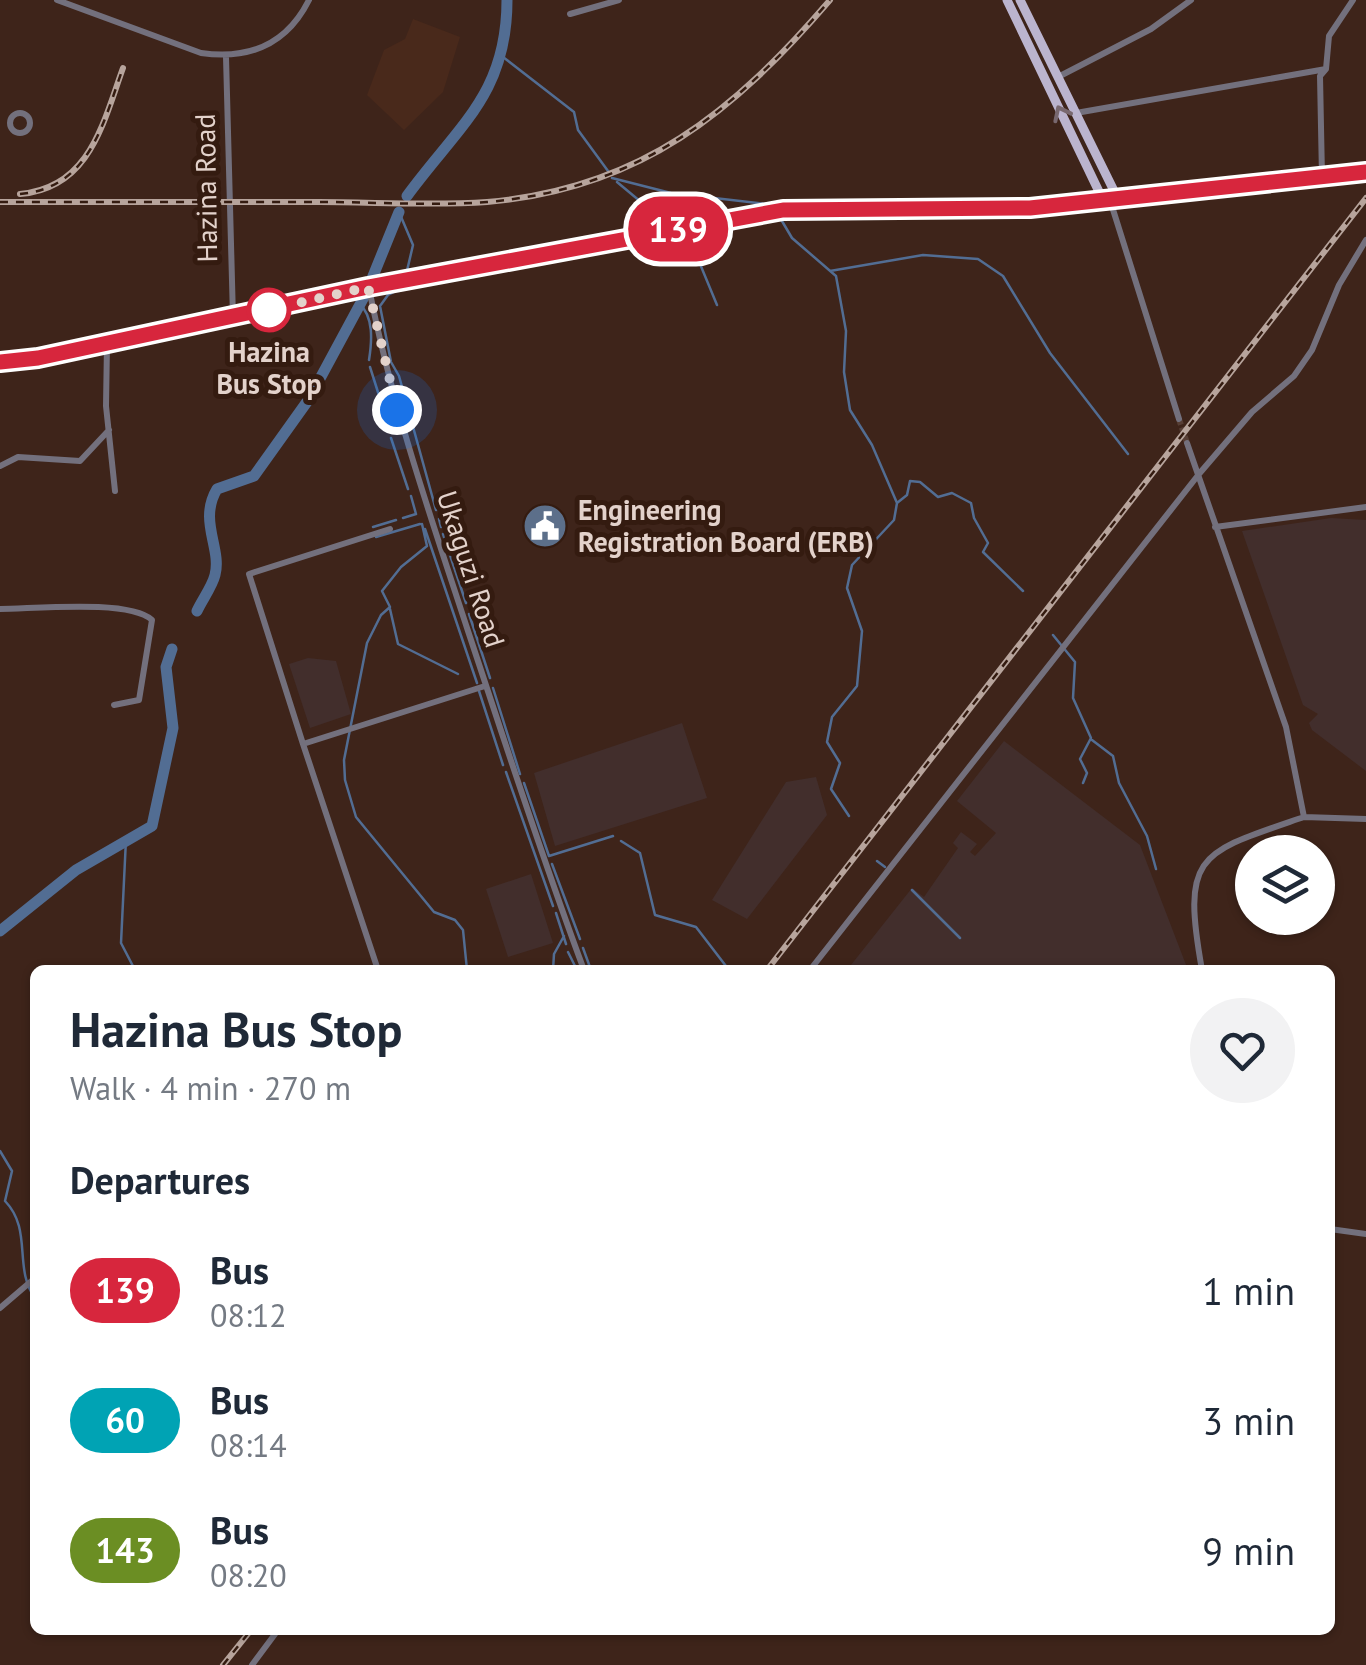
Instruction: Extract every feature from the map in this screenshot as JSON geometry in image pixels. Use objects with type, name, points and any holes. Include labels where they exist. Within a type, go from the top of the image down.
[{"type":"main road","points":[[1006,0],[1110,200]]},
{"type":"main road","points":[[1020,0],[1076,114],[1110,200]]},
{"type":"main road","points":[[0,362],[107,344],[368,287],[783,210],[1003,210],[1366,172]]},
{"type":"street","points":[[58,0],[201,53],[226,57],[263,48],[282,38],[310,0]]},
{"type":"street","points":[[570,14],[619,0]]},
{"type":"street","points":[[1058,77],[1151,29],[1191,0]]},
{"type":"street","points":[[1322,177],[1320,76],[1326,69],[1329,36],[1353,0]]},
{"type":"street","name":"Hazina Road","points":[[226,57],[232,318]]},
{"type":"street","points":[[1076,114],[1326,69]]},
{"type":"street","points":[[1110,200],[1179,418]]},
{"type":"street","points":[[814,965],[1199,474],[1252,412],[1294,376],[1312,350],[1339,286],[1366,240]]},
{"type":"street","name":"Ukaguzi Road","points":[[368,287],[397,410],[543,862],[582,965]]},
{"type":"street","points":[[107,344],[115,492]]},
{"type":"street","points":[[0,466],[18,457],[80,462],[109,430]]},
{"type":"street","points":[[1187,443],[1286,727],[1304,817]]},
{"type":"street","points":[[1215,527],[1366,507]]},
{"type":"street","points":[[376,965],[249,574],[390,529]]},
{"type":"street","points":[[0,609],[102,608],[145,614],[152,620],[151,640],[139,700],[114,705]]},
{"type":"street","points":[[303,744],[485,686]]},
{"type":"street","points":[[1201,965],[1192,904],[1194,878],[1227,844],[1304,817],[1366,819]]},
{"type":"street","points":[[1335,1229],[1366,1234]]},
{"type":"street","points":[[0,1308],[30,1282]]},
{"type":"street","points":[[252,1665],[274,1635]]},
{"type":"shaded area","points":[[413,19],[460,37],[443,92],[404,130],[367,95],[384,50],[405,39]]},
{"type":"shaded area","points":[[1331,518],[1366,520],[1366,771],[1312,730],[1309,723],[1318,714],[1303,705],[1242,531]]},
{"type":"shaded area","points":[[308,658],[336,661],[351,714],[310,728],[289,664]]},
{"type":"shaded area","points":[[682,723],[707,798],[555,846],[534,773]]},
{"type":"shaded area","points":[[1004,741],[1140,845],[1186,965],[851,965],[912,888],[924,897],[958,848],[953,843],[961,832],[977,844],[970,852],[975,856],[996,833],[957,801]]},
{"type":"shaded area","points":[[816,777],[827,815],[747,919],[712,900],[786,782]]},
{"type":"shaded area","points":[[531,874],[553,943],[508,957],[486,889]]},
{"type":"waterway","points":[[407,196],[461,128],[489,85],[505,32],[507,0]]},
{"type":"waterway","points":[[503,57],[574,112],[578,130],[608,171]]},
{"type":"waterway","points":[[612,178],[671,193],[775,205]]},
{"type":"waterway","points":[[617,182],[641,202],[650,203],[666,226]]},
{"type":"waterway","points":[[399,212],[413,245],[406,275]]},
{"type":"waterway","points":[[371,281],[399,212]]},
{"type":"waterway","points":[[779,216],[792,238],[836,276],[846,331],[844,372],[850,410],[872,445],[897,503],[894,520],[852,565],[847,588],[862,631],[857,686],[832,717],[827,742],[840,763],[831,789],[849,816]]},
{"type":"waterway","points":[[670,235],[678,246],[693,247],[717,305]]},
{"type":"waterway","points":[[830,271],[923,255],[978,259],[1003,276],[1050,353],[1128,454]]},
{"type":"waterway","points":[[406,286],[388,295],[380,306],[391,362],[399,376],[436,510]]},
{"type":"waterway","points":[[197,611],[215,575],[210,512],[217,489],[254,476],[309,399],[364,297]]},
{"type":"waterway","points":[[359,303],[370,322],[369,360]]},
{"type":"waterway","points":[[370,367],[383,408]]},
{"type":"waterway","points":[[385,416],[389,430]]},
{"type":"waterway","points":[[391,438],[408,489]]},
{"type":"waterway","points":[[897,503],[907,495],[910,481],[920,482],[938,497],[952,493],[971,503],[974,518],[988,543],[983,552],[1023,591]]},
{"type":"waterway","points":[[403,518],[416,514],[411,496]]},
{"type":"waterway","points":[[439,519],[441,527]]},
{"type":"waterway","points":[[373,527],[396,520]]},
{"type":"waterway","points":[[376,537],[420,524]]},
{"type":"waterway","points":[[422,524],[427,546],[401,567],[382,591],[390,607],[381,615],[367,643],[344,760],[345,780],[356,817],[434,912],[455,920],[463,930],[466,965]]},
{"type":"waterway","points":[[425,529],[477,683]]},
{"type":"waterway","points":[[443,534],[466,603]]},
{"type":"waterway","points":[[390,609],[398,644],[458,674]]},
{"type":"waterway","points":[[469,614],[490,678]]},
{"type":"waterway","points":[[1053,635],[1075,662],[1073,698],[1091,738],[1080,759],[1087,773],[1083,783]]},
{"type":"waterway","points":[[0,931],[76,870],[152,826],[173,728],[166,667],[172,649]]},
{"type":"waterway","points":[[493,688],[520,774]]},
{"type":"waterway","points":[[479,691],[503,765]]},
{"type":"waterway","points":[[1092,740],[1113,756],[1119,783],[1147,836],[1156,869]]},
{"type":"waterway","points":[[506,772],[553,906]]},
{"type":"waterway","points":[[524,783],[549,856],[613,836]]},
{"type":"waterway","points":[[126,839],[121,943],[132,965]]},
{"type":"waterway","points":[[621,841],[640,853],[655,915],[696,927],[725,965]]},
{"type":"waterway","points":[[877,861],[885,867]]},
{"type":"waterway","points":[[552,864],[580,939]]},
{"type":"waterway","points":[[912,890],[960,938]]},
{"type":"waterway","points":[[556,913],[566,944]]},
{"type":"waterway","points":[[553,965],[554,954],[564,936]]},
{"type":"waterway","points":[[583,948],[589,965]]},
{"type":"waterway","points":[[568,952],[574,965]]},
{"type":"waterway","points":[[0,1151],[12,1171],[5,1201],[18,1224],[30,1288]]},
{"type":"tunnel","points":[[1179,419],[1187,443]]},
{"type":"railway","points":[[0,202],[445,204],[542,194],[592,181],[680,138],[757,77],[830,0]]},
{"type":"railway","points":[[20,194],[63,180],[78,166],[100,130],[123,68]]},
{"type":"railway","points":[[771,965],[1366,198]]},
{"type":"railway","points":[[223,1665],[247,1635]]},
{"type":"bus line","name":"139","points":[[0,362],[38,358],[368,287],[783,210],[1066,206],[1366,172]]},
{"type":"place","name":"Hazina Bus Stop","points":[[269,310]]},
{"type":"place","name":"Engineering Registration Board (ERB)","points":[[545,526]]},
{"type":"route","points":[[269,310],[259,312],[368,287],[397,410]]}]
